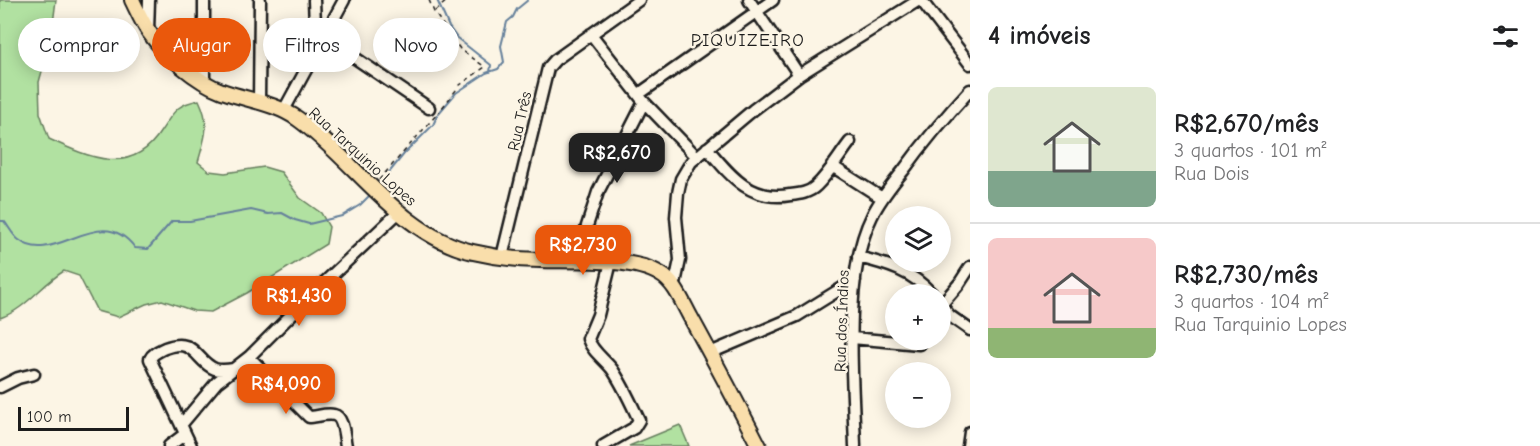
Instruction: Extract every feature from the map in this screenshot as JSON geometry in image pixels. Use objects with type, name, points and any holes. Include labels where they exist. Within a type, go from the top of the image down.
[{"type":"main road","name":"Rua Tarquinio Lopes","points":[[132,0],[148,31],[182,65],[204,82],[221,90],[284,110],[326,142],[399,212],[456,247],[502,257],[611,262],[653,270],[667,279],[710,353],[759,446]]},
{"type":"street","points":[[148,31],[149,0]]},
{"type":"street","points":[[204,0],[204,82]]},
{"type":"street","points":[[259,102],[260,0]]},
{"type":"street","points":[[314,0],[315,18]]},
{"type":"street","points":[[334,18],[344,0]]},
{"type":"street","name":"Rua Três","points":[[502,257],[545,74],[551,63],[639,0]]},
{"type":"street","points":[[749,0],[799,75]]},
{"type":"street","points":[[576,260],[598,192],[641,98],[773,0]]},
{"type":"street","points":[[674,288],[680,260],[676,217],[678,193],[686,169],[706,148],[799,75],[920,0],[970,64]]},
{"type":"street","points":[[591,34],[641,98],[697,157]]},
{"type":"street","points":[[361,62],[429,108]]},
{"type":"street","points":[[284,110],[305,72]]},
{"type":"street","name":"Rua dos Índios","points":[[855,446],[855,280],[858,257],[871,218],[882,198],[937,125],[970,90]]},
{"type":"street","points":[[706,148],[739,182],[764,196],[781,197],[804,193],[815,186],[850,142]]},
{"type":"street","points":[[832,166],[882,198]]},
{"type":"street","points":[[169,446],[207,392],[249,357],[309,296],[399,212]]},
{"type":"street","points":[[858,257],[882,263],[915,277],[922,284]]},
{"type":"street","points":[[603,446],[634,428],[639,420],[616,376],[588,339],[598,315],[611,262]]},
{"type":"street","points":[[951,293],[970,267]]},
{"type":"street","points":[[710,353],[797,316],[855,280]]},
{"type":"street","points":[[951,317],[970,330]]},
{"type":"street","points":[[855,338],[885,341]]},
{"type":"street","points":[[191,446],[151,364],[152,355],[173,346],[188,347],[212,368],[234,369]]},
{"type":"street","points":[[249,357],[309,417],[332,414],[338,417],[342,424],[346,446]]},
{"type":"street","points":[[0,387],[34,374]]},
{"type":"street","points":[[968,446],[970,432]]},
{"type":"path","points":[[374,190],[460,85],[485,67],[460,49],[429,0]]},
{"type":"path","points":[[435,11],[447,0]]},
{"type":"green space","points":[[0,0],[56,0],[54,18],[18,18],[18,72],[42,72],[39,82],[40,113],[49,139],[95,157],[124,159],[150,145],[172,114],[180,107],[199,100],[206,124],[205,138],[198,162],[209,171],[225,173],[264,167],[281,172],[300,198],[321,213],[329,227],[326,244],[247,293],[211,312],[194,311],[162,300],[146,304],[118,317],[97,311],[79,276],[64,271],[18,309],[0,318]]},
{"type":"green space","points":[[680,425],[689,446],[629,446]]},
{"type":"waterway","points":[[437,0],[449,27],[457,38],[491,65],[490,72]]},
{"type":"waterway","points":[[379,185],[404,154],[433,125],[438,114],[456,93],[486,73],[498,69],[504,62],[501,46],[507,22],[528,0]]},
{"type":"waterway","points":[[0,221],[4,221],[19,240],[33,246],[47,246],[92,232],[107,230],[121,235],[135,248],[148,249],[172,221],[190,221],[251,210],[268,214],[282,213],[309,224],[342,216],[360,205],[371,194]]},
{"type":"district","name":"PIQUIZEIRO","points":[[748,40]]}]
